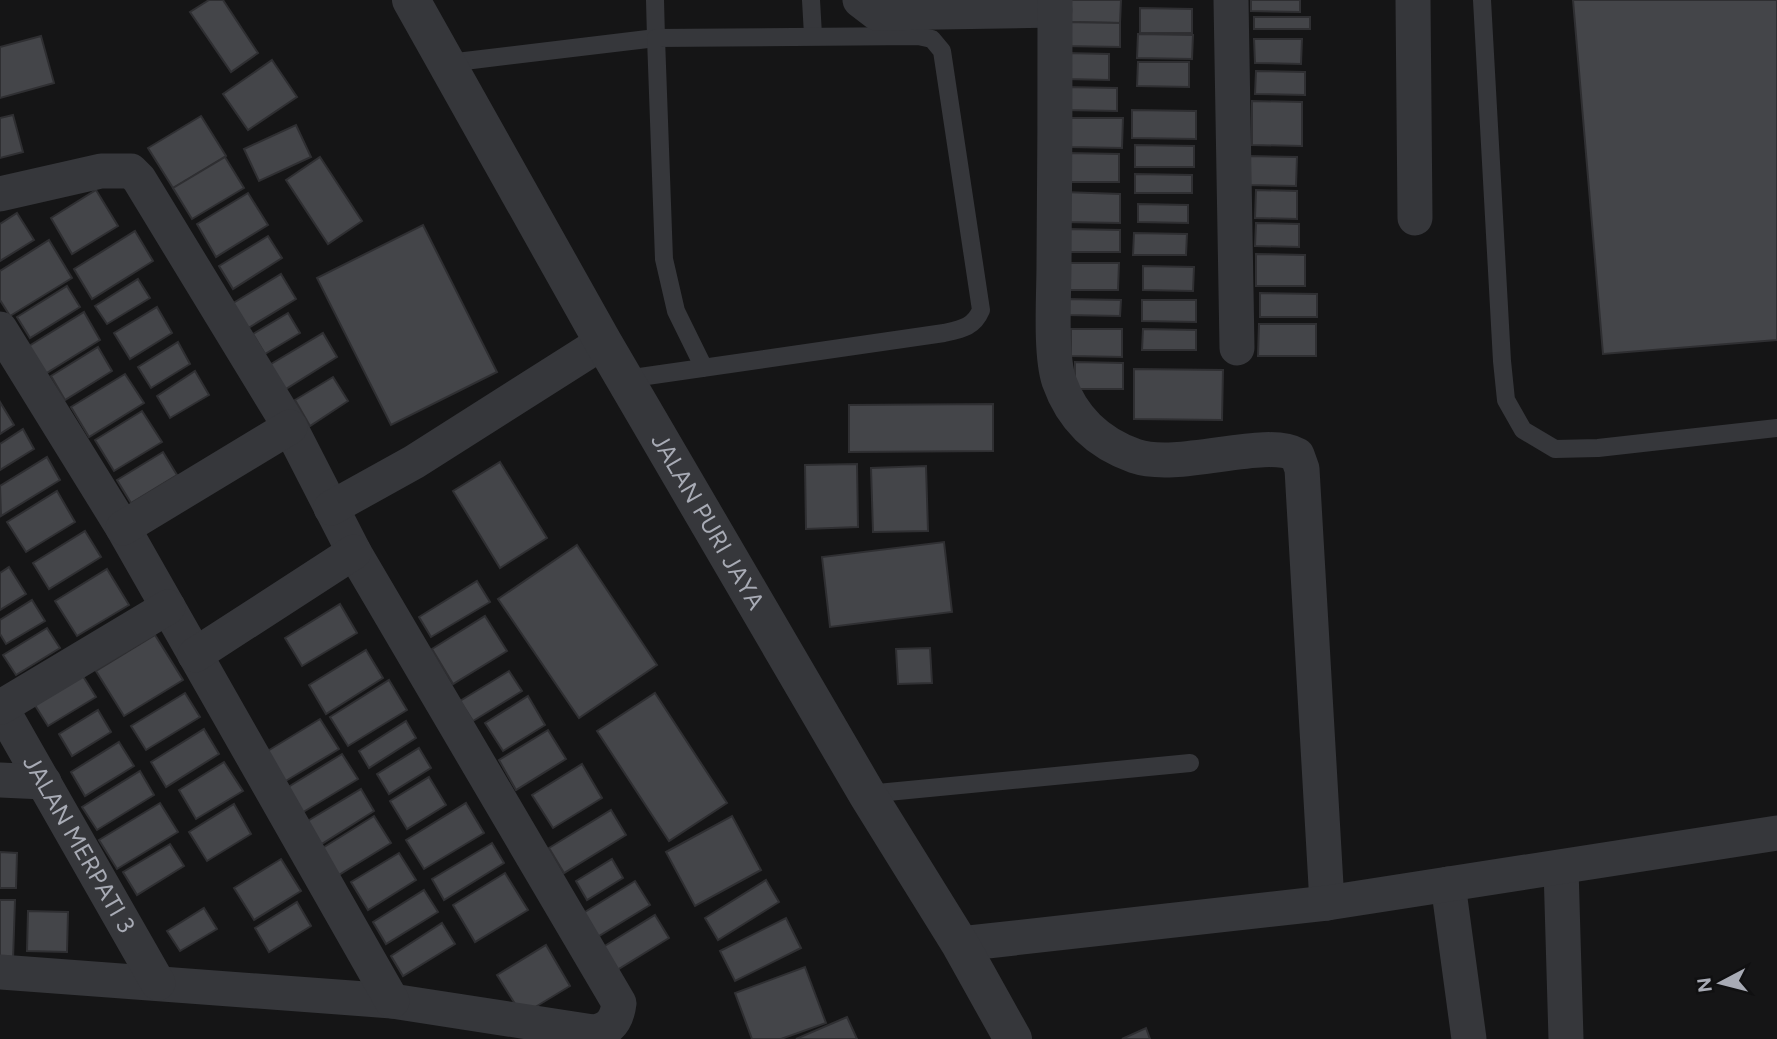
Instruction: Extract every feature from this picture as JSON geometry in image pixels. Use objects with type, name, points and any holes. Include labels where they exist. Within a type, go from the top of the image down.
[{"type":"street","name":"JALAN PURI JAYA","points":[[411,0],[603,342],[867,794],[960,944],[1013,1039]]},
{"type":"street","points":[[860,0],[877,13],[1055,5],[1054,321],[1058,379],[1074,414],[1094,436],[1137,457],[1175,460],[1277,449],[1288,450],[1297,455],[1302,469],[1327,903]]},
{"type":"street","points":[[1231,0],[1237,348]]},
{"type":"street","points":[[1413,0],[1415,218]]},
{"type":"street","points":[[0,194],[101,171],[131,171],[290,427],[354,552],[619,1003],[614,1021],[602,1031],[593,1032],[392,1001],[0,972]]},
{"type":"street","points":[[0,329],[123,528],[392,1001]]},
{"type":"street","points":[[331,508],[490,415],[562,371],[603,342]]},
{"type":"street","points":[[123,528],[290,427]]},
{"type":"street","points":[[195,655],[354,552]]},
{"type":"street","points":[[0,706],[168,607]]},
{"type":"street","name":"JALAN MERPATI 3","points":[[0,706],[159,983]]},
{"type":"street","points":[[0,780],[44,782]]},
{"type":"street","points":[[960,944],[1327,903],[1777,833]]},
{"type":"street","points":[[1561,867],[1566,1039]]},
{"type":"street","points":[[1448,884],[1469,1039]]},
{"type":"lane","points":[[656,0],[664,259],[676,311],[704,368]]},
{"type":"lane","points":[[811,0],[813,35]]},
{"type":"lane","points":[[1482,0],[1502,361],[1506,400],[1523,430],[1555,449],[1598,448],[1777,428]]},
{"type":"lane","points":[[448,63],[656,38],[918,36],[932,39],[942,51],[981,310],[976,321],[961,330],[626,379]]},
{"type":"lane","points":[[867,794],[1189,763]]},
{"type":"building","points":[[209,0],[223,0],[258,53],[231,72],[190,12]]},
{"type":"building","points":[[1069,0],[1121,0],[1120,23],[1069,22]]},
{"type":"building","points":[[1251,0],[1300,0],[1300,12],[1251,11]]},
{"type":"building","points":[[1573,0],[1777,0],[1777,340],[1603,354]]},
{"type":"building","points":[[1140,8],[1192,9],[1192,33],[1140,33]]},
{"type":"building","points":[[1254,17],[1310,17],[1310,29],[1254,29]]},
{"type":"building","points":[[1063,22],[1120,23],[1120,47],[1063,46]]},
{"type":"building","points":[[1138,34],[1193,35],[1192,59],[1137,58]]},
{"type":"building","points":[[41,36],[54,83],[0,98],[0,47]]},
{"type":"building","points":[[1254,39],[1302,39],[1301,64],[1255,63]]},
{"type":"building","points":[[1066,53],[1109,54],[1109,80],[1065,79]]},
{"type":"building","points":[[272,60],[297,97],[248,130],[223,94]]},
{"type":"building","points":[[1138,62],[1189,62],[1189,87],[1137,86]]},
{"type":"building","points":[[1256,71],[1305,72],[1305,95],[1255,94]]},
{"type":"building","points":[[1064,87],[1117,88],[1117,111],[1063,110]]},
{"type":"building","points":[[1252,101],[1302,102],[1302,146],[1252,145]]},
{"type":"building","points":[[1132,110],[1196,111],[1196,139],[1132,138]]},
{"type":"building","points":[[13,115],[23,152],[0,158],[0,118]]},
{"type":"building","points":[[201,116],[226,156],[173,188],[148,148]]},
{"type":"building","points":[[1069,118],[1123,118],[1122,148],[1069,147]]},
{"type":"building","points":[[296,125],[311,157],[259,181],[244,149]]},
{"type":"building","points":[[1135,145],[1194,146],[1194,167],[1135,167]]},
{"type":"building","points":[[1067,153],[1119,154],[1119,182],[1067,182]]},
{"type":"building","points":[[1248,156],[1297,157],[1296,186],[1247,185]]},
{"type":"building","points":[[225,157],[244,188],[192,219],[173,188]]},
{"type":"building","points":[[320,157],[362,221],[328,244],[286,180]]},
{"type":"building","points":[[1135,174],[1192,175],[1192,193],[1135,193]]},
{"type":"building","points":[[96,190],[118,226],[72,254],[51,218]]},
{"type":"building","points":[[1256,190],[1297,191],[1297,219],[1255,218]]},
{"type":"building","points":[[1063,192],[1120,194],[1120,223],[1063,222]]},
{"type":"building","points":[[248,193],[268,225],[216,257],[197,224]]},
{"type":"building","points":[[1138,204],[1188,205],[1188,223],[1138,222]]},
{"type":"building","points":[[17,213],[34,240],[0,261],[0,224]]},
{"type":"building","points":[[1256,223],[1299,224],[1299,247],[1255,246]]},
{"type":"building","points":[[423,225],[497,372],[391,425],[317,278]]},
{"type":"building","points":[[1068,229],[1120,230],[1120,252],[1068,252]]},
{"type":"building","points":[[135,231],[153,261],[92,299],[74,269]]},
{"type":"building","points":[[1134,233],[1187,234],[1186,255],[1133,255]]},
{"type":"building","points":[[268,236],[282,258],[233,289],[219,266]]},
{"type":"building","points":[[49,240],[72,278],[10,316],[0,300],[0,271]]},
{"type":"building","points":[[1256,254],[1305,255],[1305,286],[1256,286]]},
{"type":"building","points":[[1070,263],[1119,263],[1118,290],[1070,290]]},
{"type":"building","points":[[1143,266],[1194,267],[1193,291],[1143,290]]},
{"type":"building","points":[[281,274],[296,299],[245,330],[230,305]]},
{"type":"building","points":[[138,279],[150,298],[107,324],[95,306]]},
{"type":"building","points":[[67,286],[80,307],[30,338],[17,317]]},
{"type":"building","points":[[1260,293],[1317,294],[1317,317],[1260,317]]},
{"type":"building","points":[[1066,299],[1121,300],[1120,316],[1066,315]]},
{"type":"building","points":[[1142,300],[1196,300],[1196,322],[1142,321]]},
{"type":"building","points":[[157,307],[172,333],[130,359],[114,333]]},
{"type":"building","points":[[84,312],[100,340],[45,374],[29,346]]},
{"type":"building","points":[[288,313],[300,333],[265,354],[253,334]]},
{"type":"building","points":[[1259,324],[1316,324],[1316,356],[1258,356]]},
{"type":"building","points":[[1071,329],[1122,329],[1122,357],[1071,356]]},
{"type":"building","points":[[1143,329],[1196,330],[1196,350],[1142,350]]},
{"type":"building","points":[[323,333],[337,357],[281,392],[266,367]]},
{"type":"building","points":[[178,342],[190,364],[151,388],[138,367]]},
{"type":"building","points":[[98,347],[112,371],[65,400],[51,376]]},
{"type":"building","points":[[1075,362],[1123,363],[1123,389],[1075,389]]},
{"type":"building","points":[[1134,369],[1223,370],[1222,420],[1134,419]]},
{"type":"building","points":[[195,371],[209,395],[170,418],[157,396]]},
{"type":"building","points":[[125,374],[144,403],[89,437],[71,407]]},
{"type":"building","points":[[333,377],[348,401],[310,426],[295,400]]},
{"type":"building","points":[[0,402],[14,425],[0,434]]},
{"type":"building","points":[[993,404],[993,451],[849,452],[849,405]]},
{"type":"building","points":[[142,411],[162,442],[114,471],[95,440]]},
{"type":"building","points":[[23,429],[34,449],[0,470],[0,444]]},
{"type":"building","points":[[163,452],[177,475],[131,503],[117,480]]},
{"type":"building","points":[[47,457],[60,480],[1,516],[0,486]]},
{"type":"building","points":[[500,462],[547,538],[500,568],[453,491]]},
{"type":"building","points":[[857,464],[858,527],[806,529],[805,465]]},
{"type":"building","points":[[926,466],[928,531],[873,532],[871,468]]},
{"type":"building","points":[[57,491],[75,522],[26,552],[7,522]]},
{"type":"building","points":[[85,531],[101,557],[49,589],[33,563]]},
{"type":"building","points":[[944,542],[952,612],[830,627],[822,557]]},
{"type":"building","points":[[577,545],[657,665],[579,718],[498,599]]},
{"type":"building","points":[[9,567],[26,594],[0,610],[0,573]]},
{"type":"building","points":[[107,569],[129,605],[77,636],[55,601]]},
{"type":"building","points":[[477,581],[490,602],[431,637],[419,617]]},
{"type":"building","points":[[32,600],[45,621],[6,644],[0,634],[0,620]]},
{"type":"building","points":[[340,604],[357,633],[302,666],[285,638]]},
{"type":"building","points":[[485,616],[507,651],[453,684],[432,649]]},
{"type":"building","points":[[47,628],[60,648],[16,675],[3,655]]},
{"type":"building","points":[[155,635],[183,680],[124,716],[96,671]]},
{"type":"building","points":[[930,648],[932,683],[898,684],[896,649]]},
{"type":"building","points":[[366,650],[383,678],[326,714],[309,685]]},
{"type":"building","points":[[509,671],[522,691],[473,721],[460,701]]},
{"type":"building","points":[[81,673],[96,697],[48,726],[33,702]]},
{"type":"building","points":[[389,680],[407,710],[348,746],[330,717]]},
{"type":"building","points":[[185,693],[200,717],[146,750],[131,726]]},
{"type":"building","points":[[655,693],[727,803],[669,841],[597,731]]},
{"type":"building","points":[[528,696],[545,725],[503,751],[485,723]]},
{"type":"building","points":[[98,710],[111,732],[72,756],[59,734]]},
{"type":"building","points":[[320,719],[339,749],[284,782],[266,752]]},
{"type":"building","points":[[406,721],[416,738],[369,768],[359,751]]},
{"type":"building","points":[[204,729],[219,754],[166,787],[151,762]]},
{"type":"building","points":[[548,730],[566,759],[516,790],[499,760]]},
{"type":"building","points":[[119,742],[134,766],[85,796],[71,772]]},
{"type":"building","points":[[419,748],[431,768],[389,794],[377,774]]},
{"type":"building","points":[[342,754],[358,779],[300,814],[285,789]]},
{"type":"building","points":[[224,762],[243,791],[196,819],[179,790]]},
{"type":"building","points":[[582,764],[602,798],[553,828],[532,795]]},
{"type":"building","points":[[140,771],[154,795],[97,830],[82,807]]},
{"type":"building","points":[[429,777],[446,805],[407,829],[390,801]]},
{"type":"building","points":[[361,789],[374,811],[320,845],[306,822]]},
{"type":"building","points":[[160,803],[178,832],[117,869],[99,840]]},
{"type":"building","points":[[466,803],[484,833],[424,869],[406,840]]},
{"type":"building","points":[[234,804],[251,834],[207,861],[189,832]]},
{"type":"building","points":[[611,810],[626,835],[564,873],[549,848]]},
{"type":"building","points":[[374,816],[391,843],[337,876],[321,849]]},
{"type":"building","points":[[732,816],[761,870],[695,906],[666,852]]},
{"type":"building","points":[[492,843],[504,863],[444,900],[432,879]]},
{"type":"building","points":[[170,844],[184,866],[137,895],[123,872]]},
{"type":"building","points":[[0,852],[17,853],[16,888],[0,888]]},
{"type":"building","points":[[399,853],[416,880],[368,910],[351,882]]},
{"type":"building","points":[[281,859],[301,891],[254,920],[234,888]]},
{"type":"building","points":[[612,859],[623,878],[587,900],[576,881]]},
{"type":"building","points":[[505,873],[528,910],[475,942],[453,905]]},
{"type":"building","points":[[766,880],[779,902],[718,940],[705,918]]},
{"type":"building","points":[[635,881],[650,905],[594,939],[580,915]]},
{"type":"building","points":[[424,890],[438,912],[386,944],[373,922]]},
{"type":"building","points":[[0,900],[15,900],[13,960],[0,960]]},
{"type":"building","points":[[297,902],[311,926],[269,952],[255,928]]},
{"type":"building","points":[[204,908],[217,929],[180,951],[167,931]]},
{"type":"building","points":[[28,911],[68,912],[67,952],[27,951]]},
{"type":"building","points":[[655,915],[669,938],[617,970],[603,947]]},
{"type":"building","points":[[786,918],[801,948],[735,981],[720,951]]},
{"type":"building","points":[[442,923],[455,944],[403,976],[391,956]]},
{"type":"building","points":[[546,945],[570,986],[522,1015],[497,975]]},
{"type":"building","points":[[805,967],[826,1023],[781,1039],[752,1039],[735,993]]},
{"type":"building","points":[[847,1017],[857,1039],[796,1039]]},
{"type":"building","points":[[1146,1028],[1150,1039],[1122,1039]]}]
